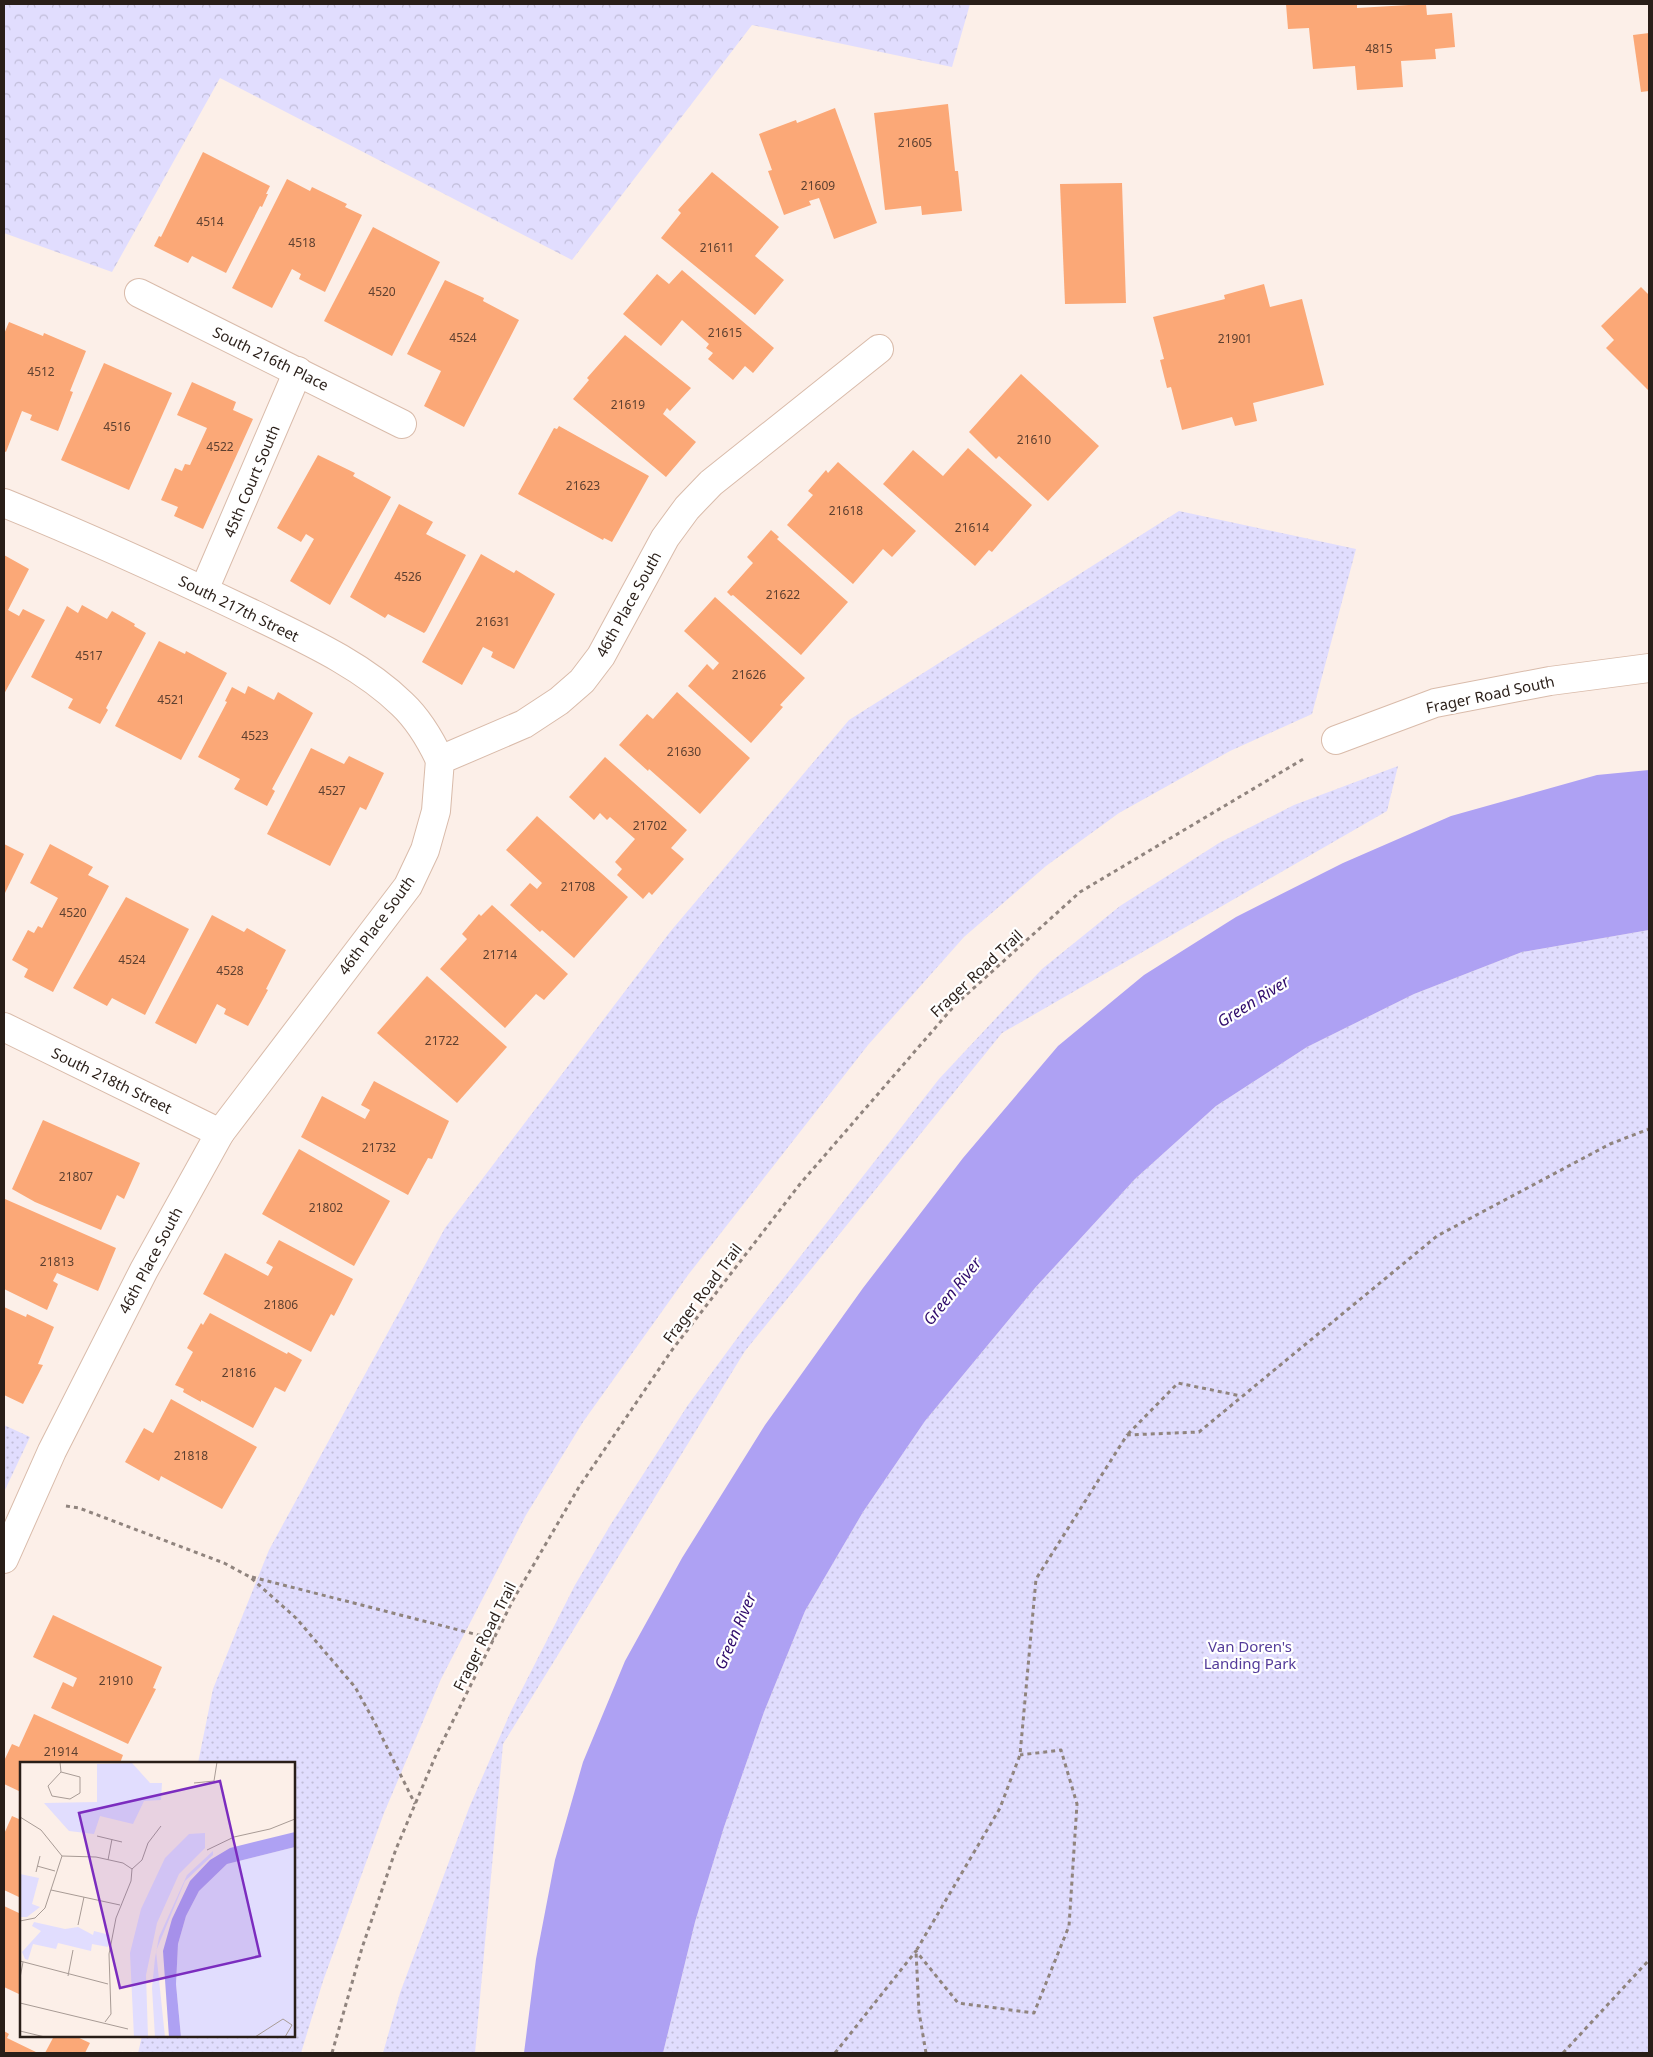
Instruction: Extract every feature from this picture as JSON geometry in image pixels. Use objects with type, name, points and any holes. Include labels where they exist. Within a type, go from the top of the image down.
[{"type":"street","name":"South 216th Place","points":[[139,293],[402,424]]},
{"type":"street","name":"46th Place South","points":[[4,1560],[52,1450],[144,1270],[220,1133],[408,886],[425,850],[436,811],[440,760],[524,724],[558,701],[582,681],[601,656],[665,538],[687,508],[711,483],[879,348]]},
{"type":"street","name":"45th Court South","points":[[204,590],[298,372]]},
{"type":"street","name":"South 217th Street","points":[[4,503],[75,532],[204,590],[297,636],[361,671],[403,704],[431,742],[440,760]]},
{"type":"street","name":"Frager Road South","points":[[1336,740],[1435,703],[1550,681],[1649,668]]},
{"type":"street","name":"South 218th Street","points":[[4,1027],[220,1133]]},
{"type":"path","name":"Frager Road Trail","points":[[332,2053],[362,1948],[396,1849],[436,1755],[513,1600],[579,1487],[672,1350],[800,1184],[955,1005],[1080,892],[1336,740]]},
{"type":"path","points":[[1127,1435],[1198,1432],[1438,1236],[1610,1144],[1649,1129]]},
{"type":"path","points":[[835,2053],[916,1951],[1000,1808],[1020,1755],[1036,1579],[1127,1435],[1178,1382],[1242,1396]]},
{"type":"path","points":[[31,1499],[79,1508],[224,1563],[250,1577],[296,1618],[355,1687],[375,1722],[415,1804]]},
{"type":"path","points":[[250,1577],[494,1639]]},
{"type":"path","points":[[916,1951],[958,2003],[1034,2013],[1069,1926],[1076,1804],[1061,1750],[1020,1755]]},
{"type":"path","points":[[916,1951],[919,2012],[926,2053]]},
{"type":"path","points":[[1563,2053],[1649,1960]]},
{"type":"green space","points":[[4,4],[970,4],[952,67],[752,25],[572,260],[220,78],[112,272],[4,233]]},
{"type":"green space","points":[[1179,511],[1356,549],[1312,714],[1230,751],[1119,813],[1046,866],[964,937],[868,1045],[688,1275],[583,1422],[526,1515],[441,1679],[384,1813],[323,1981],[301,2053],[138,2053],[142,2037],[295,2037],[295,1762],[198,1762],[213,1689],[269,1550],[445,1228],[670,932],[849,720]]},
{"type":"green space","points":[[1398,766],[1387,811],[1002,1033],[745,1351],[503,1744],[475,2053],[383,2053],[400,1993],[469,1808],[511,1711],[575,1585],[611,1524],[688,1405],[749,1322],[939,1079],[1042,969],[1120,906],[1219,843],[1294,805]]},
{"type":"green space","name":"Van Doren's Landing Park","points":[[1649,930],[1649,2053],[663,2053],[695,1922],[724,1827],[764,1712],[805,1611],[863,1512],[925,1421],[1035,1288],[1135,1179],[1216,1106],[1307,1047],[1414,994],[1522,952]]},
{"type":"green space","points":[[4,1425],[30,1437],[4,1492]]},
{"type":"water","name":"Green River","points":[[1649,770],[1649,930],[1522,952],[1414,994],[1307,1047],[1216,1106],[1135,1179],[1035,1288],[925,1421],[863,1512],[805,1611],[764,1712],[724,1827],[695,1922],[663,2053],[524,2053],[536,1959],[555,1860],[583,1762],[625,1661],[682,1558],[765,1425],[863,1288],[963,1158],[1058,1046],[1144,975],[1236,917],[1343,863],[1451,816],[1597,775]]},
{"type":"building","points":[[1286,4],[1357,4],[1357,8],[1426,4],[1427,15],[1452,13],[1455,47],[1435,49],[1436,59],[1401,61],[1403,87],[1357,90],[1355,66],[1313,69],[1309,28],[1288,29]]},
{"type":"building","points":[[1649,33],[1649,91],[1641,92],[1633,35]]},
{"type":"building","points":[[948,104],[955,171],[958,171],[962,211],[922,215],[921,206],[885,210],[874,113]]},
{"type":"building","points":[[835,108],[877,223],[834,239],[819,198],[809,201],[811,205],[784,215],[768,171],[772,170],[759,134],[796,120],[797,123]]},
{"type":"building","points":[[203,152],[270,186],[262,207],[260,206],[226,273],[192,256],[188,263],[154,246],[159,236],[161,237]]},
{"type":"building","points":[[712,172],[779,227],[755,256],[784,280],[755,315],[661,238],[681,213],[678,210]]},
{"type":"building","points":[[287,179],[310,191],[312,187],[347,204],[345,207],[362,215],[325,292],[299,279],[301,274],[292,269],[272,308],[232,288]]},
{"type":"building","points":[[1122,183],[1126,303],[1065,304],[1060,184]]},
{"type":"building","points":[[373,227],[440,262],[392,356],[324,321]]},
{"type":"building","points":[[682,270],[774,348],[753,373],[745,366],[733,380],[708,359],[713,353],[706,348],[709,344],[682,320],[661,346],[623,314],[657,274],[669,284]]},
{"type":"building","points":[[445,280],[484,298],[483,301],[519,320],[464,427],[424,406],[441,371],[407,354]]},
{"type":"building","points":[[1264,284],[1270,307],[1302,299],[1324,385],[1253,403],[1257,421],[1235,426],[1232,417],[1182,430],[1171,387],[1167,388],[1160,360],[1164,359],[1153,317],[1225,299],[1224,295]]},
{"type":"building","points":[[1641,287],[1649,295],[1649,391],[1606,348],[1614,340],[1601,326]]},
{"type":"building","points":[[9,322],[43,336],[44,333],[86,351],[70,391],[73,392],[58,431],[30,420],[32,415],[22,411],[6,452],[4,451],[4,334]]},
{"type":"building","points":[[625,335],[691,388],[670,411],[667,408],[663,414],[696,442],[666,477],[573,399],[589,380],[587,378]]},
{"type":"building","points":[[104,363],[172,393],[129,490],[61,460]]},
{"type":"building","points":[[1021,374],[1099,446],[1048,501],[999,456],[996,459],[969,432]]},
{"type":"building","points":[[192,382],[236,402],[233,410],[253,419],[203,529],[174,516],[178,507],[161,500],[175,468],[182,471],[185,464],[190,465],[207,428],[177,415]]},
{"type":"building","points":[[559,426],[649,476],[612,542],[604,538],[603,540],[518,494],[554,428],[557,429]]},
{"type":"building","points":[[968,448],[1032,505],[992,552],[989,550],[975,566],[883,484],[913,450],[943,476]]},
{"type":"building","points":[[318,455],[355,473],[353,476],[391,497],[330,605],[290,581],[314,539],[306,534],[301,542],[277,528]]},
{"type":"building","points":[[838,462],[916,531],[892,557],[883,549],[853,584],[787,525],[813,495],[808,491],[826,470],[828,473]]},
{"type":"building","points":[[399,504],[433,522],[426,534],[466,555],[424,633],[388,614],[385,618],[350,597]]},
{"type":"building","points":[[771,530],[779,537],[777,539],[848,602],[801,655],[733,595],[731,596],[727,592],[753,563],[747,557]]},
{"type":"building","points":[[481,554],[514,573],[516,570],[555,594],[514,669],[491,657],[493,652],[483,647],[462,685],[422,662]]},
{"type":"building","points":[[4,555],[29,569],[8,610],[19,616],[23,609],[45,620],[4,694]]},
{"type":"building","points":[[715,597],[805,678],[780,705],[783,707],[751,743],[688,686],[707,664],[713,670],[719,663],[684,631]]},
{"type":"building","points":[[82,605],[107,619],[112,611],[135,624],[134,626],[146,633],[106,708],[108,710],[100,724],[68,708],[73,699],[31,677],[67,606],[78,613]]},
{"type":"building","points":[[159,641],[185,654],[186,651],[227,673],[181,760],[115,726]]},
{"type":"building","points":[[248,686],[274,700],[278,692],[313,713],[272,789],[275,791],[267,806],[234,789],[240,779],[198,757],[227,702],[225,701],[232,687],[245,694]]},
{"type":"building","points":[[677,692],[750,758],[700,814],[619,745],[647,714],[653,719]]},
{"type":"building","points":[[311,748],[344,764],[349,756],[384,773],[366,810],[360,807],[330,866],[267,834]]},
{"type":"building","points":[[605,757],[687,830],[671,848],[684,859],[652,895],[649,892],[643,899],[617,875],[622,869],[615,862],[635,839],[610,817],[607,820],[600,813],[594,820],[569,797]]},
{"type":"building","points":[[537,816],[628,897],[574,958],[542,930],[540,932],[510,905],[530,883],[537,889],[542,883],[506,850]]},
{"type":"building","points":[[4,844],[24,854],[4,895]]},
{"type":"building","points":[[50,844],[93,867],[88,875],[109,886],[53,992],[24,977],[28,969],[12,960],[28,930],[34,933],[38,926],[42,928],[58,898],[30,883]]},
{"type":"building","points":[[126,897],[189,929],[145,1015],[112,998],[107,1006],[73,988]]},
{"type":"building","points":[[492,905],[568,974],[544,1000],[536,994],[505,1028],[440,969],[467,939],[462,934],[479,914],[481,916]]},
{"type":"building","points":[[212,915],[244,932],[247,928],[286,950],[266,989],[268,990],[248,1026],[224,1014],[226,1009],[217,1004],[196,1044],[155,1023]]},
{"type":"building","points":[[427,976],[507,1047],[457,1103],[377,1033]]},
{"type":"building","points":[[374,1081],[449,1121],[432,1159],[428,1158],[408,1195],[301,1137],[322,1096],[365,1119],[370,1110],[361,1105]]},
{"type":"building","points":[[43,1120],[140,1163],[124,1199],[117,1195],[101,1230],[35,1202],[12,1189]]},
{"type":"building","points":[[299,1149],[390,1201],[354,1266],[262,1214]]},
{"type":"building","points":[[5,1199],[116,1248],[98,1291],[57,1273],[53,1281],[58,1284],[47,1310],[4,1289]]},
{"type":"building","points":[[279,1240],[353,1279],[334,1316],[331,1314],[311,1352],[203,1294],[225,1253],[268,1276],[273,1267],[266,1263]]},
{"type":"building","points":[[4,1307],[26,1317],[27,1314],[54,1327],[38,1364],[43,1365],[23,1404],[4,1395]]},
{"type":"building","points":[[210,1313],[302,1360],[285,1392],[275,1387],[253,1428],[201,1400],[201,1402],[183,1392],[184,1389],[175,1385],[193,1352],[187,1348],[201,1323],[203,1325]]},
{"type":"building","points":[[171,1399],[257,1447],[222,1509],[161,1476],[159,1481],[125,1462],[144,1428],[153,1433]]},
{"type":"building","points":[[53,1615],[162,1667],[153,1688],[156,1689],[128,1744],[51,1708],[63,1682],[73,1687],[77,1678],[33,1657]]},
{"type":"building","points":[[34,1714],[123,1755],[120,1762],[20,1762],[20,1792],[4,1784],[4,1761],[12,1744],[19,1747]]},
{"type":"building","points":[[12,1816],[20,1820],[20,1898],[4,1890],[4,1834]]},
{"type":"building","points":[[4,1906],[20,1914],[20,1995],[4,1987]]},
{"type":"building","points":[[4,2031],[9,2034],[7,2038],[38,2053],[4,2053]]},
{"type":"building","points":[[53,2037],[77,2037],[90,2043],[85,2053],[45,2053]]}]
